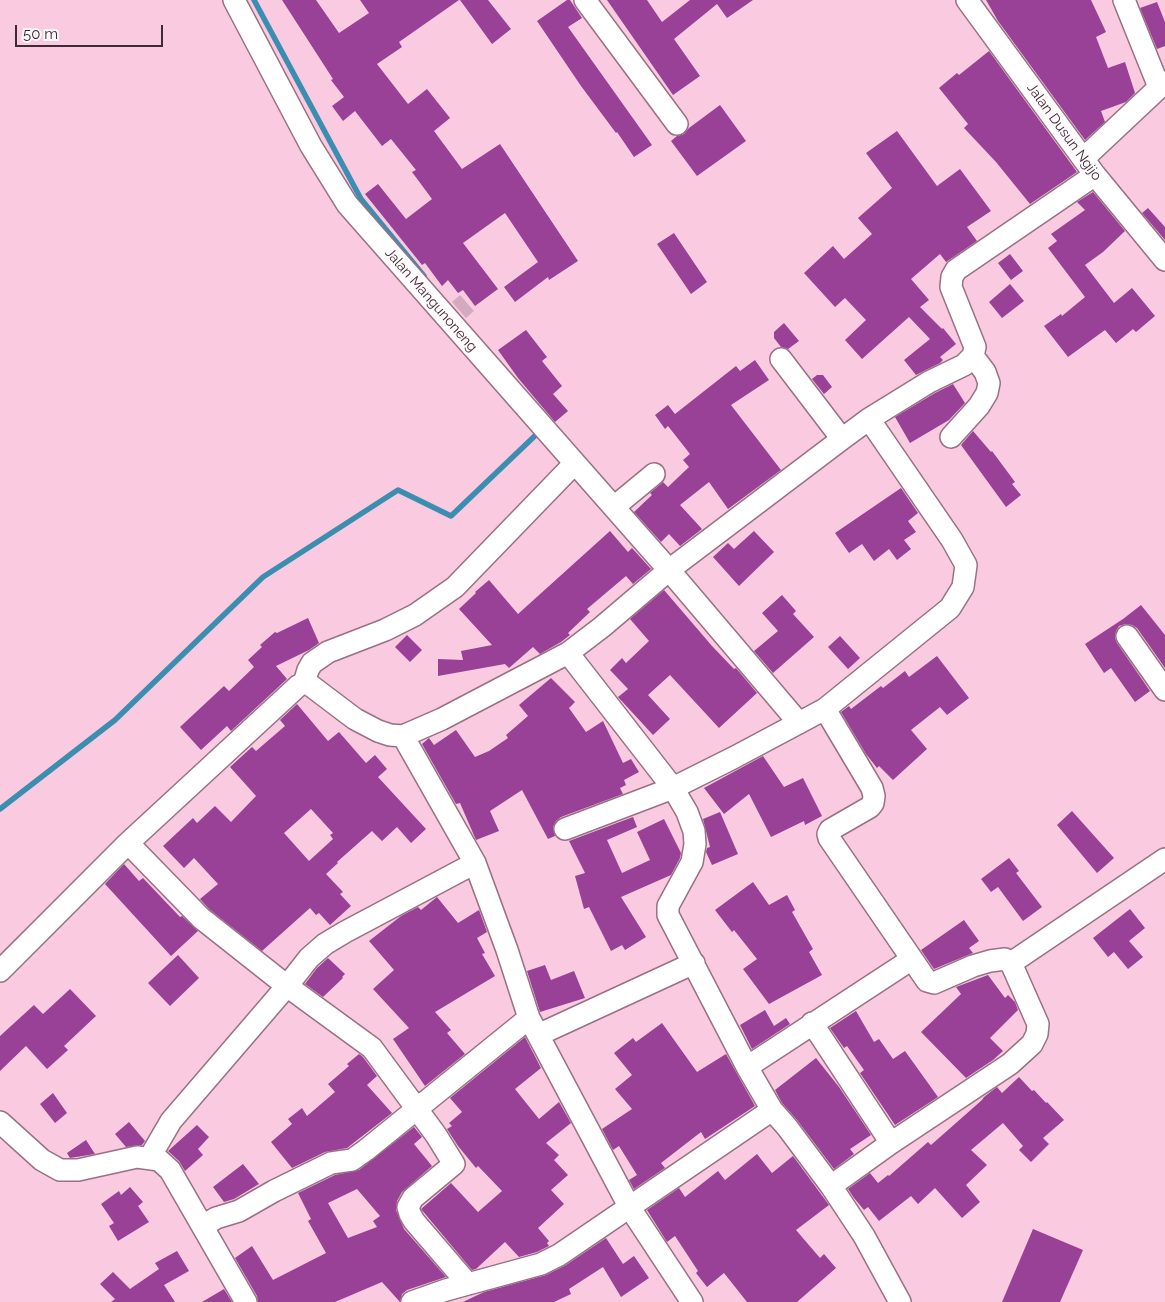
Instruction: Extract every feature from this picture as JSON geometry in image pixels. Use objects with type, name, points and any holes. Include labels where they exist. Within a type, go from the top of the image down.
[{"type":"street","name":"Jalan Mangunoneng","points":[[234,0],[311,146],[347,204],[453,315],[530,413],[670,570],[799,723]]},
{"type":"street","points":[[585,0],[677,124]]},
{"type":"street","name":"Jalan Dusun Ngijo","points":[[967,0],[1089,167],[1165,260]]},
{"type":"street","points":[[0,971],[128,843],[298,686],[304,683],[310,685],[355,719],[390,735],[403,736],[442,719],[568,653],[670,570],[842,439],[929,382],[964,365],[973,356],[976,347],[951,287],[956,270],[1089,167],[1162,84],[1124,0]]},
{"type":"street","points":[[951,437],[979,406],[989,383],[973,356]]},
{"type":"street","points":[[781,359],[842,439]]},
{"type":"street","points":[[565,830],[673,788],[824,709],[950,608],[963,587],[966,565],[952,540],[870,419]]},
{"type":"street","points":[[304,683],[312,663],[328,652],[385,630],[415,615],[455,587],[575,463]]},
{"type":"street","points":[[614,507],[654,474]]},
{"type":"street","points":[[1127,636],[1165,690]]},
{"type":"street","points":[[568,653],[673,788],[687,812],[694,832],[695,844],[692,862],[668,906],[668,915],[747,1067],[772,1110],[832,1186],[864,1236],[900,1302]]},
{"type":"street","points":[[824,709],[872,788],[874,796],[870,807],[830,830],[829,838],[928,981],[931,983],[973,966],[1005,959],[1011,963],[1038,1024],[1037,1034],[1032,1044],[1010,1064],[891,1143],[832,1186]]},
{"type":"street","points":[[403,736],[474,863],[533,1026],[630,1208],[692,1302]]},
{"type":"street","points":[[128,843],[202,918],[287,986],[372,1048],[417,1108],[454,1164],[413,1198],[408,1206],[410,1214],[468,1284]]},
{"type":"street","points":[[1011,963],[1165,859]]},
{"type":"street","points":[[150,1157],[171,1121],[309,958],[325,944],[474,863]]},
{"type":"street","points":[[747,1067],[912,959]]},
{"type":"street","points":[[202,1226],[216,1218],[239,1211],[274,1191],[331,1163],[352,1160],[417,1108],[533,1026],[694,963]]},
{"type":"street","points":[[812,1023],[891,1143]]},
{"type":"street","points":[[412,1302],[541,1264],[559,1255],[772,1110]]},
{"type":"street","points":[[0,1122],[42,1160],[60,1170],[78,1170],[136,1157],[150,1157],[159,1160],[170,1170],[246,1302]]},
{"type":"building","points":[[282,0],[316,0],[339,33],[369,13],[360,0],[459,0],[399,42],[402,47],[377,64],[408,104],[427,89],[450,118],[434,131],[462,169],[500,144],[578,261],[549,280],[548,277],[515,302],[504,287],[538,262],[505,213],[463,243],[498,289],[475,306],[463,290],[458,293],[448,280],[442,286],[425,263],[422,265],[365,194],[378,184],[406,219],[432,199],[412,172],[416,170],[391,139],[382,146],[355,111],[343,121],[332,106],[344,97],[331,80],[333,79]]},
{"type":"building","points":[[460,0],[488,0],[511,29],[492,44]]},
{"type":"building","points":[[567,0],[570,0],[582,18],[568,27],[652,145],[634,157],[581,86],[537,21]]},
{"type":"building","points":[[607,0],[647,0],[662,22],[690,0],[753,0],[727,18],[717,4],[674,39],[700,76],[673,95]]},
{"type":"building","points":[[986,0],[1091,0],[1106,32],[1096,37],[1108,68],[1125,62],[1135,93],[1126,102],[1101,111],[1105,122],[1085,140],[998,21]]},
{"type":"building","points":[[1157,2],[1165,22],[1165,46],[1157,49],[1140,8]]},
{"type":"building","points":[[989,51],[1077,172],[1030,204],[996,162],[964,128],[968,124],[939,88]]},
{"type":"building","points":[[720,105],[746,141],[697,176],[671,141],[677,136],[684,134],[689,128]]},
{"type":"building","points":[[897,131],[937,186],[960,169],[991,211],[967,227],[977,241],[946,262],[940,254],[911,279],[929,300],[920,307],[943,328],[956,344],[940,357],[943,360],[940,363],[916,375],[904,360],[930,339],[909,317],[862,359],[845,340],[866,320],[845,298],[835,307],[804,273],[833,246],[844,259],[872,234],[858,218],[892,188],[866,153]]},
{"type":"building","points":[[1093,192],[1125,231],[1103,252],[1085,265],[1114,303],[1132,288],[1155,316],[1136,332],[1133,329],[1116,343],[1105,330],[1068,357],[1044,326],[1061,314],[1062,316],[1085,297],[1048,248],[1057,241],[1051,234],[1085,210],[1077,202]]},
{"type":"building","points":[[1148,208],[1165,227],[1165,240],[1142,213]]},
{"type":"building","points":[[674,233],[707,282],[691,294],[657,244]]},
{"type":"building","points":[[1010,254],[1023,271],[1011,280],[998,263]]},
{"type":"building","points":[[1010,284],[1024,301],[1002,318],[989,302]]},
{"type":"building","points":[[784,323],[799,341],[788,349],[781,347],[774,338],[774,332]]},
{"type":"building","points":[[526,330],[547,357],[542,361],[562,386],[553,394],[568,411],[555,422],[518,378],[498,350]]},
{"type":"building","points":[[755,360],[769,380],[731,405],[781,470],[728,509],[709,482],[680,505],[702,529],[680,546],[669,534],[661,542],[634,512],[652,495],[650,493],[663,482],[668,487],[689,467],[683,460],[690,454],[668,426],[665,429],[655,415],[668,405],[675,414],[736,366],[740,371]]},
{"type":"building","points":[[817,375],[823,375],[832,387],[824,394],[812,379]]},
{"type":"building","points":[[953,384],[965,403],[949,420],[910,443],[895,417]]},
{"type":"building","points":[[973,431],[992,451],[1015,482],[1012,484],[1021,495],[1006,507],[961,445]]},
{"type":"building","points":[[901,488],[918,513],[908,521],[916,532],[904,540],[911,549],[897,560],[889,549],[874,561],[862,544],[849,553],[835,533]]},
{"type":"building","points":[[610,531],[628,552],[632,548],[651,569],[633,584],[626,576],[587,609],[590,612],[568,633],[570,635],[540,654],[533,647],[509,668],[505,664],[438,676],[438,659],[463,660],[461,651],[492,645],[459,609],[489,580],[518,614]]},
{"type":"building","points":[[754,531],[774,552],[739,586],[713,557],[728,543],[734,549]]},
{"type":"building","points":[[664,590],[712,646],[734,669],[736,668],[757,693],[719,728],[670,675],[648,695],[670,719],[653,735],[618,697],[628,689],[610,670],[622,658],[626,663],[649,641],[630,619]]},
{"type":"building","points":[[782,595],[796,611],[793,614],[814,637],[773,673],[754,651],[778,631],[762,613]]},
{"type":"building","points":[[1141,605],[1165,635],[1165,668],[1137,628],[1126,624],[1119,626],[1115,638],[1117,643],[1150,691],[1135,702],[1111,668],[1104,673],[1085,644]]},
{"type":"building","points":[[308,618],[319,643],[276,666],[287,679],[231,731],[227,726],[201,750],[180,727],[224,686],[229,691],[254,667],[248,660],[262,647],[260,645],[275,632],[277,633]]},
{"type":"building","points":[[407,635],[422,650],[410,662],[395,647]]},
{"type":"building","points":[[840,636],[860,658],[848,669],[828,647]]},
{"type":"building","points":[[937,656],[969,698],[947,715],[940,707],[911,730],[927,749],[893,780],[879,766],[877,768],[866,754],[841,712],[849,706],[851,709],[881,686],[883,688],[905,671],[909,677]]},
{"type":"building","points":[[551,678],[575,702],[569,708],[586,732],[603,721],[623,763],[631,759],[639,772],[624,780],[626,785],[620,788],[623,794],[561,817],[553,827],[555,836],[548,839],[522,790],[490,811],[499,831],[476,840],[460,803],[456,804],[422,744],[429,738],[434,745],[456,730],[475,757],[489,751],[508,738],[506,735],[528,716],[519,705]]},
{"type":"building","points":[[297,704],[328,741],[339,732],[366,763],[375,755],[387,769],[378,777],[426,829],[411,843],[397,827],[382,841],[372,831],[326,874],[343,892],[340,894],[351,906],[330,925],[319,913],[316,915],[310,908],[262,951],[209,909],[200,899],[218,884],[194,858],[184,868],[163,846],[193,818],[197,823],[215,806],[231,822],[256,796],[230,767],[252,747],[256,751],[285,726],[280,720]],"holes":[[[311,809],[333,833],[330,835],[333,839],[309,861],[284,833]]]},
{"type":"building","points":[[763,756],[784,787],[803,778],[822,816],[805,825],[804,821],[771,837],[749,794],[724,814],[704,788]]},
{"type":"building","points":[[1072,811],[1114,858],[1097,873],[1057,825]]},
{"type":"building","points":[[720,812],[738,854],[712,865],[706,852],[707,848],[710,847],[703,819]]},
{"type":"building","points":[[633,817],[637,827],[607,840],[622,873],[650,860],[637,832],[664,819],[681,853],[671,875],[621,897],[646,937],[625,950],[622,945],[611,951],[589,907],[584,909],[575,876],[585,873],[569,841]]},
{"type":"building","points":[[1009,858],[1019,871],[1016,873],[1042,907],[1023,921],[998,887],[991,892],[981,879]]},
{"type":"building","points":[[124,864],[139,881],[143,878],[180,917],[182,916],[198,931],[171,956],[105,884]]},
{"type":"building","points":[[753,882],[769,905],[787,895],[795,910],[792,912],[813,949],[809,952],[822,975],[769,1004],[743,969],[757,959],[715,910]]},
{"type":"building","points":[[437,897],[458,923],[479,910],[487,932],[477,938],[485,953],[482,954],[495,976],[435,1012],[451,1030],[447,1033],[465,1054],[425,1086],[393,1039],[409,1028],[373,989],[394,970],[369,941],[401,916],[418,907],[421,910]]},
{"type":"building","points":[[1130,909],[1145,928],[1129,941],[1143,957],[1128,969],[1114,952],[1108,957],[1093,938]]},
{"type":"building","points":[[964,920],[979,941],[969,948],[973,953],[934,969],[921,950]]},
{"type":"building","points":[[178,955],[199,978],[170,1006],[148,983]]},
{"type":"building","points":[[328,958],[345,974],[323,997],[305,984],[317,968]]},
{"type":"building","points":[[545,965],[551,980],[574,971],[585,998],[540,1012],[527,971]]},
{"type":"building","points":[[988,975],[1005,998],[1008,995],[1015,1002],[1018,1010],[990,1038],[1003,1051],[966,1078],[921,1032],[961,994],[956,987]]},
{"type":"building","points":[[70,989],[96,1016],[64,1046],[68,1050],[47,1069],[26,1046],[0,1071],[0,1036],[34,1005],[43,1014]]},
{"type":"building","points":[[765,1010],[774,1026],[786,1018],[790,1024],[752,1049],[740,1025]]},
{"type":"building","points":[[856,1011],[874,1042],[879,1039],[893,1059],[905,1051],[938,1097],[895,1125],[860,1073],[864,1070],[847,1046],[844,1048],[830,1028]]},
{"type":"building","points":[[662,1023],[697,1072],[726,1054],[755,1106],[705,1139],[701,1132],[661,1163],[665,1168],[634,1189],[629,1180],[637,1175],[619,1146],[613,1150],[602,1129],[632,1109],[615,1089],[632,1075],[614,1053],[633,1038],[636,1042]]},
{"type":"building","points":[[525,1037],[541,1068],[515,1089],[539,1119],[559,1102],[571,1123],[546,1143],[559,1155],[554,1160],[568,1175],[551,1190],[564,1204],[538,1228],[549,1241],[547,1243],[549,1246],[537,1252],[519,1257],[505,1242],[476,1269],[472,1270],[421,1209],[451,1183],[478,1212],[502,1191],[478,1166],[476,1168],[447,1129],[452,1126],[449,1123],[462,1112],[450,1098]]},
{"type":"building","points":[[359,1054],[377,1076],[367,1085],[392,1113],[347,1148],[325,1152],[292,1168],[271,1142],[292,1124],[288,1119],[302,1108],[307,1116],[335,1092],[328,1084],[349,1066],[347,1064]]},
{"type":"building","points":[[816,1058],[839,1087],[871,1135],[850,1149],[854,1154],[834,1169],[782,1103],[775,1090]]},
{"type":"building","points":[[1019,1077],[1064,1120],[1043,1138],[1049,1144],[1031,1162],[1019,1150],[1023,1146],[1003,1123],[971,1150],[987,1165],[966,1185],[980,1202],[962,1218],[935,1188],[918,1204],[911,1196],[879,1221],[868,1207],[864,1210],[854,1198],[848,1189],[870,1173],[878,1183],[889,1176],[928,1142],[931,1145],[997,1087],[1002,1093]]},
{"type":"building","points":[[53,1093],[67,1113],[55,1123],[40,1104]]},
{"type":"building","points":[[129,1122],[145,1141],[142,1145],[126,1147],[115,1134]]},
{"type":"building","points":[[197,1125],[209,1137],[198,1149],[203,1155],[185,1171],[179,1161],[168,1151]]},
{"type":"building","points":[[414,1127],[422,1137],[414,1144],[432,1166],[402,1192],[397,1201],[396,1210],[404,1229],[446,1277],[407,1290],[402,1294],[400,1302],[382,1282],[335,1302],[258,1302],[257,1296],[235,1258],[252,1246],[273,1280],[326,1253],[308,1221],[311,1219],[298,1193],[335,1175],[359,1170]],"holes":[[[357,1189],[380,1216],[373,1221],[377,1227],[348,1238],[328,1203]]]},
{"type":"building","points":[[86,1140],[95,1154],[70,1158],[67,1153]]},
{"type":"building","points":[[757,1154],[772,1173],[793,1156],[829,1205],[796,1230],[820,1258],[824,1254],[836,1268],[797,1302],[747,1302],[724,1273],[707,1287],[696,1273],[698,1271],[675,1236],[667,1242],[647,1210],[679,1188],[685,1197],[718,1171],[725,1180]]},
{"type":"building","points":[[243,1164],[259,1184],[234,1199],[224,1202],[213,1187]]},
{"type":"building","points":[[130,1187],[143,1202],[138,1206],[149,1222],[118,1241],[109,1226],[114,1223],[101,1204],[119,1191],[121,1195]]},
{"type":"building","points":[[1033,1229],[1083,1250],[1060,1302],[1002,1302]]},
{"type":"building","points":[[606,1238],[623,1264],[634,1256],[649,1278],[621,1297],[603,1267],[569,1289],[571,1294],[554,1302],[463,1302],[484,1292],[546,1275],[566,1265]]},
{"type":"building","points":[[177,1251],[189,1271],[164,1285],[175,1302],[111,1302],[115,1299],[100,1284],[113,1272],[130,1289],[159,1269],[155,1263]]},
{"type":"building","points":[[224,1289],[232,1302],[202,1302]]},
{"type":"waterway","points":[[254,0],[361,199],[424,276]]},
{"type":"waterway","points":[[0,809],[115,720],[263,577],[398,490],[451,516],[541,430]]},
{"type":"tunnel","points":[[459,310],[467,303]]}]
